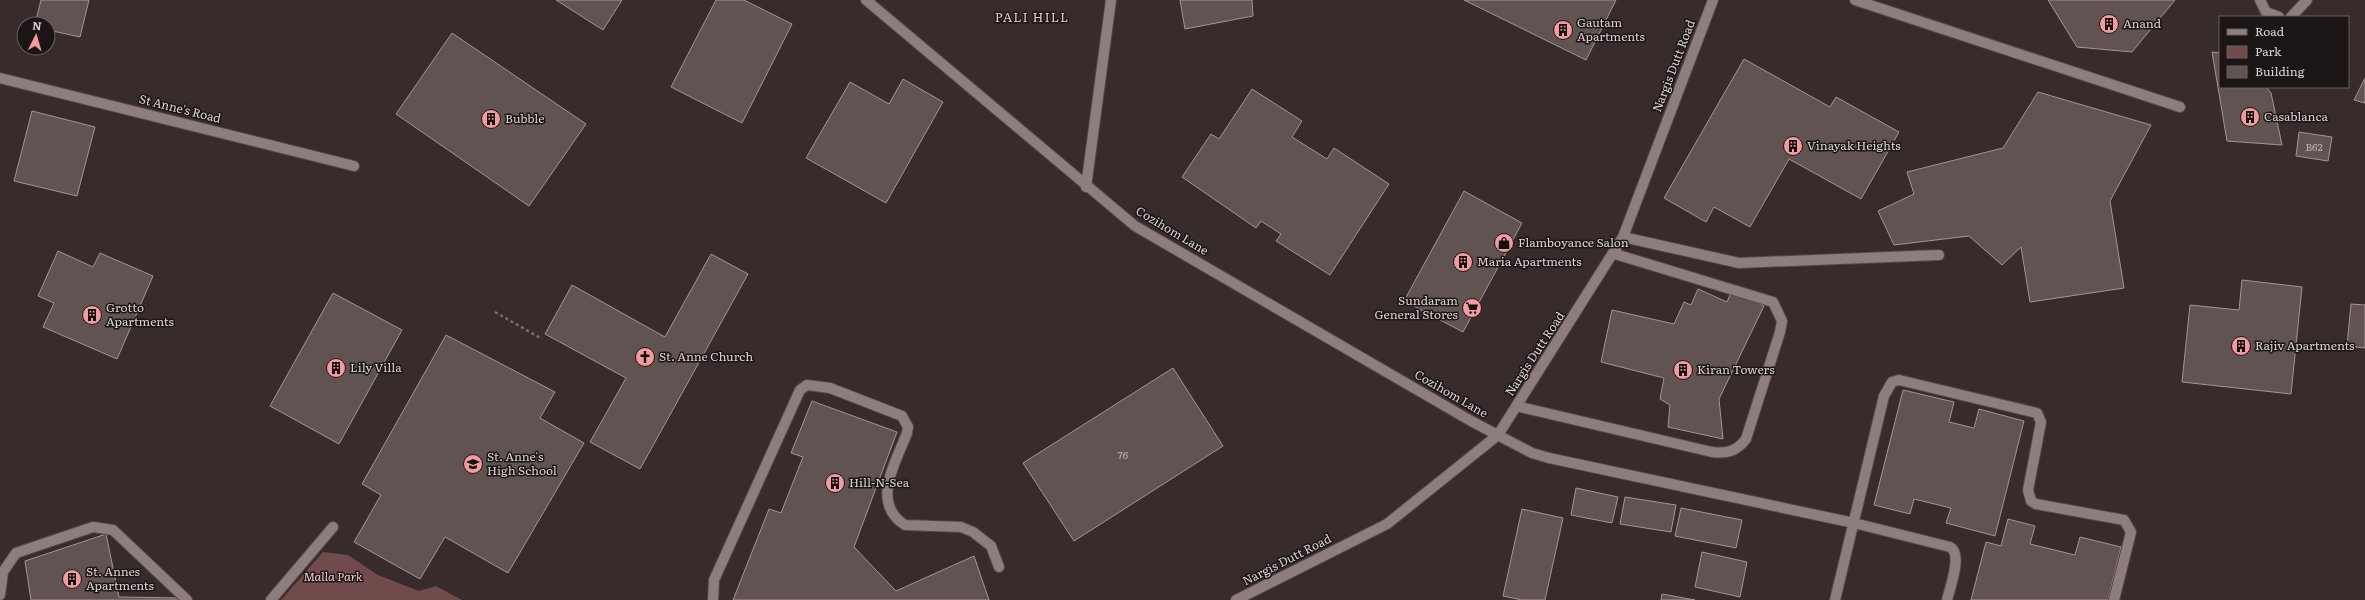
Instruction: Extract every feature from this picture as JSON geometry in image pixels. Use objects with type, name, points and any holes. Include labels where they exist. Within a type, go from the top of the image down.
[{"type":"street","name":"Cozihom Lane","points":[[866,0],[1086,187],[1135,226],[1471,421],[1532,453],[1549,458],[1854,523],[1954,549],[1957,556],[1947,600]]},
{"type":"street","points":[[1086,187],[1111,0]]},
{"type":"street","name":"Nargis Dutt Road","points":[[1236,600],[1387,524],[1498,435],[1615,254],[1623,237],[1713,0]]},
{"type":"street","points":[[1855,0],[2180,107]]},
{"type":"street","points":[[2260,0],[2266,12],[2276,16]]},
{"type":"street","points":[[2292,16],[2306,0]]},
{"type":"street","name":"St Anne's Road","points":[[0,78],[354,166]]},
{"type":"street","points":[[1623,237],[1739,263],[1939,255]]},
{"type":"street","points":[[1516,406],[1712,452],[1731,452],[1740,447],[1746,439],[1780,332],[1782,321],[1779,311],[1773,302],[1615,254]]},
{"type":"street","points":[[1835,600],[1884,396],[1892,382],[1907,380],[2032,410],[2037,413],[2041,422],[2028,490],[2031,501],[2036,504],[2124,520],[2129,526],[2131,532],[2114,600]]},
{"type":"street","points":[[713,600],[714,580],[800,390],[807,385],[830,388],[902,416],[908,427],[886,492],[890,511],[897,520],[905,525],[961,527],[973,532],[991,546],[999,567]]},
{"type":"street","points":[[0,595],[3,572],[16,553],[93,527],[102,527],[114,530],[188,600]]},
{"type":"street","points":[[271,600],[333,527]]},
{"type":"path","points":[[495,312],[542,339]]},
{"type":"green space","name":"Malla Park","points":[[323,552],[348,555],[378,575],[419,591],[436,586],[462,600],[281,600]]},
{"type":"building","points":[[41,0],[89,0],[80,37],[56,32],[56,16],[37,16]]},
{"type":"building","points":[[556,0],[622,0],[603,30]]},
{"type":"building","points":[[716,0],[744,0],[792,24],[742,123],[671,87]]},
{"type":"building","points":[[1180,0],[1252,0],[1253,16],[1185,29]]},
{"type":"building","name":"Gautam Apartments","points":[[1464,0],[1616,0],[1586,60]]},
{"type":"building","name":"Anand","points":[[2048,0],[2175,0],[2132,52],[2077,47]]},
{"type":"building","name":"Bubble","points":[[452,33],[586,124],[529,206],[396,114]]},
{"type":"building","name":"Casablanca","points":[[2212,52],[2219,53],[2219,88],[2267,88],[2271,93],[2282,145],[2227,141]]},
{"type":"building","name":"Vinayak Heights","points":[[1744,59],[1830,107],[1836,97],[1899,132],[1861,199],[1789,159],[1750,227],[1714,207],[1706,222],[1664,198]]},
{"type":"building","points":[[2365,78],[2365,103],[2354,100]]},
{"type":"building","points":[[903,79],[943,102],[886,203],[806,158],[850,82],[889,104]]},
{"type":"building","points":[[1252,89],[1302,121],[1292,137],[1327,159],[1334,148],[1389,184],[1330,275],[1276,241],[1281,234],[1261,221],[1256,228],[1182,177],[1211,134],[1219,139]]},
{"type":"building","points":[[2038,92],[2151,125],[2110,201],[2124,288],[2030,302],[2021,247],[2002,265],[1969,236],[1894,245],[1878,211],[1914,194],[1907,172],[2003,148]]},
{"type":"building","points":[[32,111],[95,127],[77,196],[14,181]]},
{"type":"building","points":[[2299,132],[2332,137],[2328,161],[2296,156]]},
{"type":"building","name":"Maria Apartments","points":[[1464,191],[1522,223],[1463,332],[1404,301]]},
{"type":"building","name":"Grotto Apartments","points":[[58,251],[93,267],[100,253],[153,276],[117,359],[43,327],[54,303],[38,296]]},
{"type":"building","name":"St. Anne Church","points":[[711,254],[748,274],[640,469],[590,442],[626,378],[545,334],[572,285],[665,337]]},
{"type":"building","name":"Rajiv Apartments","points":[[2242,280],[2302,287],[2291,394],[2182,382],[2190,305],[2239,310]]},
{"type":"building","name":"Kiran Towers","points":[[1698,289],[1727,302],[1732,290],[1764,306],[1719,399],[1723,439],[1668,427],[1670,405],[1660,399],[1664,378],[1601,362],[1612,310],[1674,324],[1684,302],[1691,305]]},
{"type":"building","name":"Lily Villa","points":[[333,293],[402,330],[339,444],[270,406]]},
{"type":"building","points":[[2351,304],[2365,305],[2365,348],[2347,346]]},
{"type":"building","name":"St. Anne's High School","points":[[446,335],[555,392],[540,418],[584,443],[508,573],[445,537],[420,579],[354,542],[381,495],[362,484]]},
{"type":"building","points":[[1173,368],[1223,446],[1074,541],[1023,463]]},
{"type":"building","points":[[1903,390],[1954,402],[1949,422],[1974,428],[1979,409],[2024,421],[1995,536],[1946,523],[1951,508],[1914,499],[1910,514],[1874,505]]},
{"type":"building","name":"Hill-N-Sea","points":[[812,401],[897,432],[854,547],[896,591],[974,556],[989,600],[733,600],[769,509],[781,513],[803,457],[791,453]]},
{"type":"building","points":[[1576,488],[1618,497],[1612,523],[1571,515]]},
{"type":"building","points":[[1625,497],[1676,505],[1671,532],[1620,524]]},
{"type":"building","points":[[1681,508],[1742,520],[1736,548],[1675,536]]},
{"type":"building","points":[[1522,509],[1563,518],[1545,600],[1522,600],[1503,596]]},
{"type":"building","points":[[2008,519],[2035,526],[2030,544],[2075,555],[2080,537],[2121,547],[2108,600],[1971,600],[1986,542],[2001,546]]},
{"type":"building","name":"St. Annes Apartments","points":[[106,534],[119,597],[181,598],[181,600],[31,600],[25,561]]},
{"type":"building","points":[[1702,552],[1747,562],[1740,597],[1695,587]]},
{"type":"building","points":[[1662,594],[1695,600],[1661,600]]},
{"type":"place","name":"Anand","points":[[2109,24]]},
{"type":"place","name":"Gautam Apartments","points":[[1563,30]]},
{"type":"place","name":"Casablanca","points":[[2250,117]]},
{"type":"place","name":"Bubble","points":[[491,119]]},
{"type":"place","name":"Vinayak Heights","points":[[1793,146]]},
{"type":"place","name":"Flamboyance Salon","points":[[1504,243]]},
{"type":"place","name":"Maria Apartments","points":[[1463,262]]},
{"type":"place","name":"Sundaram General Stores","points":[[1472,308]]},
{"type":"place","name":"Grotto Apartments","points":[[92,315]]},
{"type":"place","name":"Rajiv Apartments","points":[[2241,346]]},
{"type":"place","name":"St. Anne Church","points":[[645,357]]},
{"type":"place","name":"Lily Villa","points":[[336,368]]},
{"type":"place","name":"Kiran Towers","points":[[1683,370]]},
{"type":"place","name":"St. Anne's High School","points":[[473,464]]},
{"type":"place","name":"Hill-N-Sea","points":[[835,483]]},
{"type":"place","name":"St. Annes Apartments","points":[[72,579]]},
{"type":"district","name":"PALI HILL","points":[[1032,17]]}]
